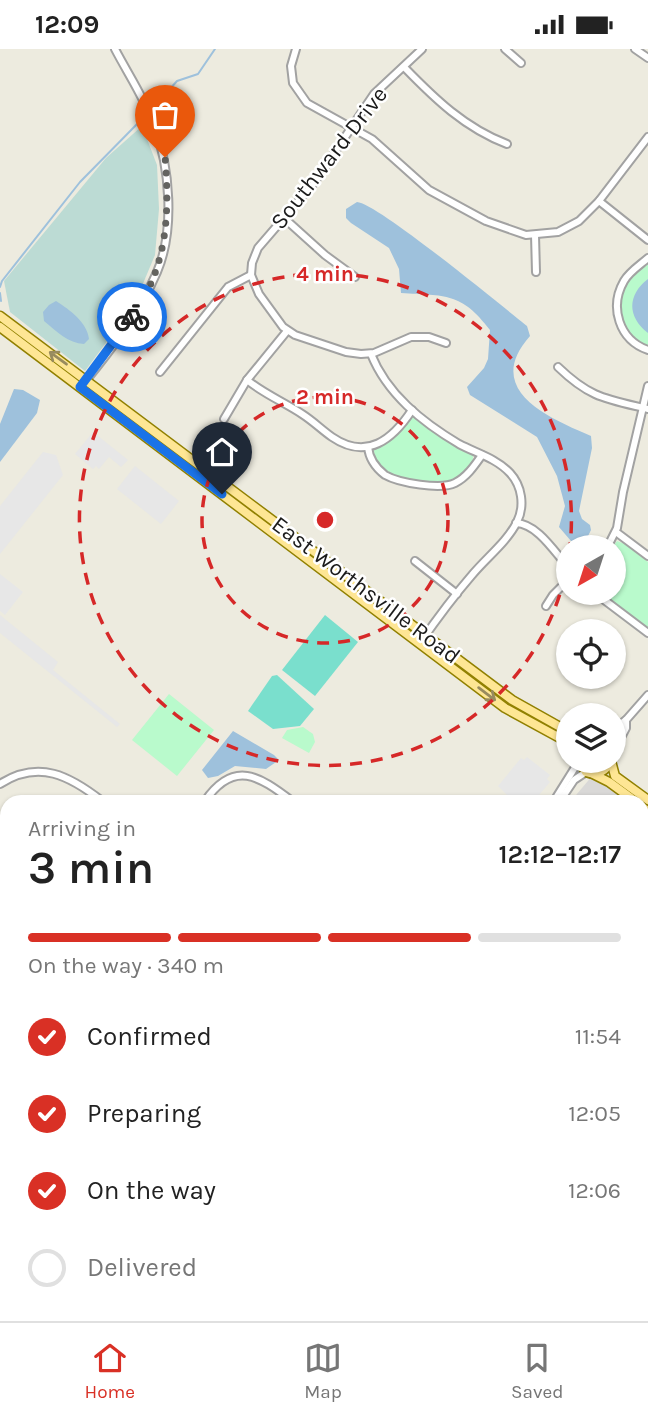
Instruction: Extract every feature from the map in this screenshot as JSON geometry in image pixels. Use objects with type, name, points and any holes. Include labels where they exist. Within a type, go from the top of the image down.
[{"type":"main road","name":"East Worthsville Road","points":[[0,316],[525,709],[556,724]]},
{"type":"main road","name":"East Worthsville Road","points":[[0,327],[517,716],[556,736]]},
{"type":"main road","points":[[590,773],[627,795]]},
{"type":"main road","points":[[614,773],[641,795]]},
{"type":"street","points":[[80,387],[138,308],[158,270],[167,232],[165,157],[154,122],[115,49]]},
{"type":"street","points":[[296,49],[291,67],[293,83],[301,97],[372,139],[429,190],[486,221],[526,235],[558,232],[579,221],[648,137]]},
{"type":"street","name":"Southward Drive","points":[[251,275],[258,248],[314,183],[374,94],[422,49]]},
{"type":"street","points":[[505,49],[521,63]]},
{"type":"street","points":[[635,49],[648,58]]},
{"type":"street","points":[[404,67],[439,102],[463,121],[488,137],[507,144]]},
{"type":"street","points":[[598,201],[648,240]]},
{"type":"street","points":[[284,218],[324,255],[355,277]]},
{"type":"street","points":[[535,235],[536,272]]},
{"type":"street","points":[[648,258],[628,275],[621,286],[616,304],[617,319],[625,334],[638,346],[648,350]]},
{"type":"street","points":[[160,372],[228,287],[251,275],[259,294],[287,331],[295,335],[346,352],[371,354],[411,337],[429,337],[446,343]]},
{"type":"street","points":[[224,419],[247,380],[287,331]]},
{"type":"street","points":[[371,354],[388,387],[412,410],[458,443],[503,467],[516,481],[521,492],[516,523],[420,643]]},
{"type":"street","points":[[558,367],[584,391],[646,408]]},
{"type":"street","points":[[247,380],[339,441],[368,447],[396,432],[412,410]]},
{"type":"street","points":[[614,535],[646,408],[648,386]]},
{"type":"street","points":[[368,447],[372,461],[385,474],[404,481],[442,487],[463,478],[482,455]]},
{"type":"street","points":[[516,523],[527,525],[535,531],[556,554]]},
{"type":"street","points":[[616,532],[648,556]]},
{"type":"street","points":[[415,561],[457,594]]},
{"type":"street","points":[[546,606],[556,592]]},
{"type":"street","points":[[611,605],[648,633]]},
{"type":"street","points":[[626,720],[648,695]]},
{"type":"street","points":[[0,784],[30,773],[51,773],[76,782],[94,795]]},
{"type":"street","points":[[558,795],[572,773]]},
{"type":"street","points":[[564,795],[574,780],[586,773]]},
{"type":"street","points":[[210,795],[223,781],[245,774],[255,777],[283,795]]},
{"type":"shaded area","points":[[142,126],[157,165],[159,209],[155,255],[134,305],[85,371],[10,312],[4,281],[106,158]]},
{"type":"shaded area","points":[[357,202],[388,219],[527,326],[530,336],[517,355],[513,372],[517,387],[541,411],[591,436],[592,448],[579,511],[582,519],[590,525],[588,535],[566,535],[559,527],[565,506],[557,476],[537,437],[470,395],[467,387],[484,368],[488,359],[490,330],[470,309],[452,298],[401,293],[399,269],[389,248],[351,223],[346,218],[346,209]]},
{"type":"shaded area","points":[[648,279],[648,333],[636,320],[632,306],[636,292]]},
{"type":"shaded area","points":[[56,301],[72,312],[85,327],[89,339],[84,344],[68,339],[44,321],[43,312]]},
{"type":"shaded area","points":[[14,389],[23,390],[40,400],[37,413],[0,462],[0,424]]},
{"type":"shaded area","points":[[93,432],[128,460],[121,467],[109,457],[99,469],[96,466],[93,469],[75,454]]},
{"type":"shaded area","points":[[43,452],[56,455],[63,475],[0,554],[0,506]]},
{"type":"shaded area","points":[[135,466],[179,501],[161,524],[117,489]]},
{"type":"shaded area","points":[[0,574],[23,592],[5,615],[0,611]]},
{"type":"shaded area","points":[[0,615],[58,662],[53,670],[120,724],[117,727],[0,633]]},
{"type":"shaded area","points":[[325,615],[358,642],[315,696],[282,670]]},
{"type":"shaded area","points":[[277,675],[314,709],[300,726],[273,729],[248,711],[272,676]]},
{"type":"shaded area","points":[[233,731],[279,760],[266,769],[235,766],[218,776],[208,778],[202,770]]},
{"type":"shaded area","points":[[527,757],[550,775],[547,779],[550,782],[539,795],[507,795],[498,786],[521,758],[524,760]]},
{"type":"shaded area","points":[[593,775],[621,795],[576,795]]},
{"type":"green space","points":[[648,264],[648,347],[632,336],[626,328],[621,301],[628,282]]},
{"type":"green space","points":[[415,416],[473,455],[469,469],[458,478],[424,483],[389,472],[378,462],[374,450],[394,438],[409,419]]},
{"type":"green space","points":[[626,545],[648,562],[648,628],[617,605],[626,605]]},
{"type":"green space","points":[[169,694],[214,730],[177,776],[132,740]]},
{"type":"green space","points":[[303,727],[313,734],[315,742],[309,753],[282,738],[287,730]]},
{"type":"waterway","points":[[154,107],[177,81],[198,74],[215,49]]},
{"type":"waterway","points":[[0,287],[80,182],[142,119]]},
{"type":"waterway","points":[[0,293],[1,301]]},
{"type":"way so far","points":[[132,317],[158,270],[167,232],[165,157]]},
{"type":"route","points":[[132,317],[80,387],[222,494]]}]
